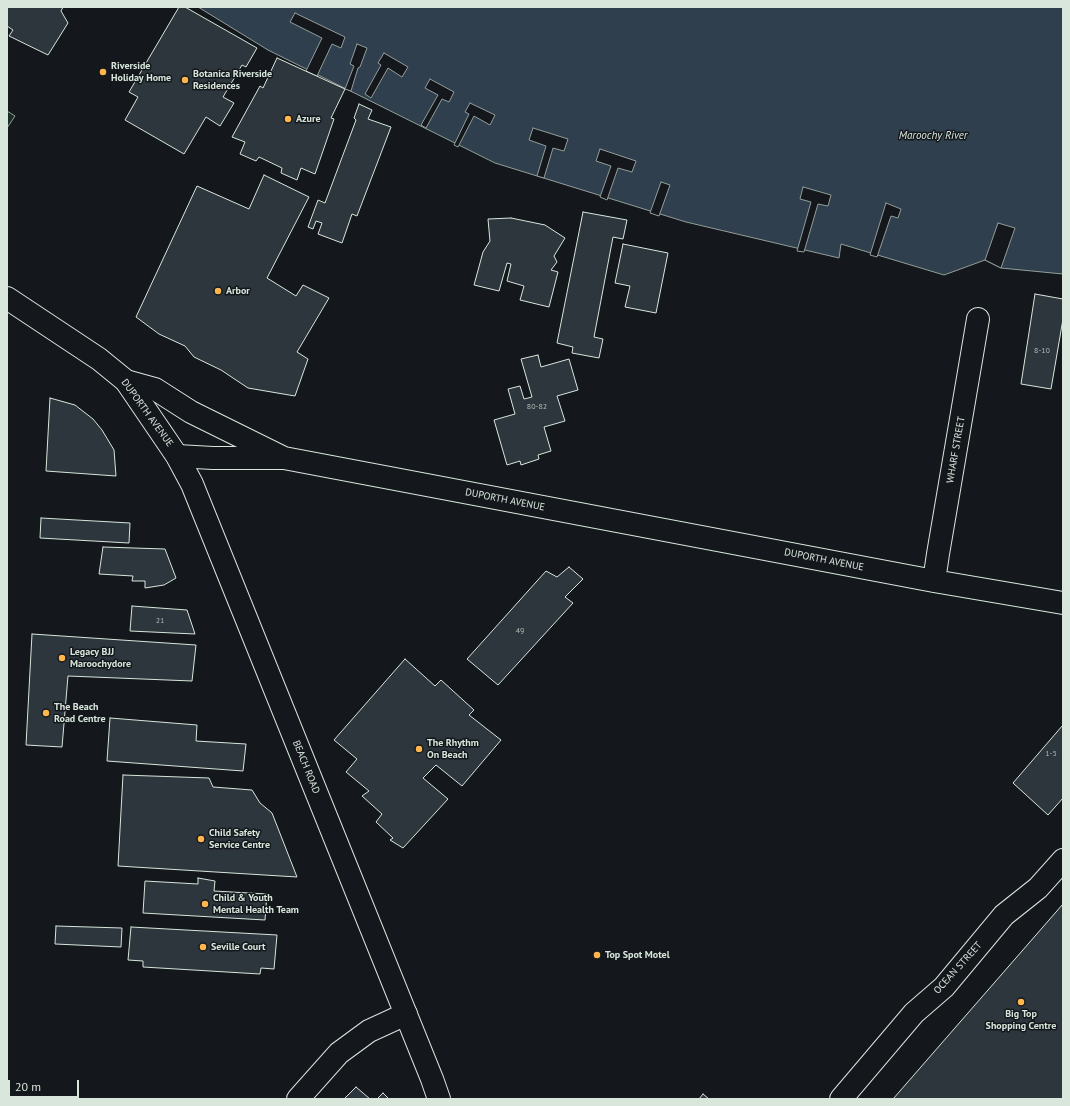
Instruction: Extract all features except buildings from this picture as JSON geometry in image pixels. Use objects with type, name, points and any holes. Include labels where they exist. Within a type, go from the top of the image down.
[{"type":"street","name":"DUPORTH AVENUE","points":[[7,298],[99,360],[126,381],[177,456],[213,458],[284,458],[934,581],[1063,603]]},
{"type":"street","name":"WHARF STREET","points":[[934,581],[978,319]]},
{"type":"street","points":[[126,381],[155,389],[191,412],[284,458]]},
{"type":"street","name":"BEACH ROAD","points":[[177,456],[192,484],[439,1099]]},
{"type":"street","name":"OCEAN STREET","points":[[842,1099],[914,1014],[944,987],[1004,916],[1038,888],[1063,860]]},
{"type":"street","points":[[298,1099],[339,1053],[369,1031],[406,1014]]},
{"type":"street","name":"BEACH ROAD","points":[[432,1079],[444,1099]]},
{"type":"green space","points":[[7,111],[15,116],[7,128]]},
{"type":"water","name":"Maroochy River","points":[[198,7],[1063,7],[1063,274],[1001,268],[985,260],[944,275],[841,244],[839,258],[686,222],[495,163],[268,50]]},
{"type":"pier","points":[[295,13],[345,37],[341,48],[332,44],[317,76],[306,71],[322,38],[290,22]]},
{"type":"pier","points":[[357,44],[367,48],[360,67],[358,68],[351,91],[345,89],[354,66],[350,64]]},
{"type":"pier","points":[[384,53],[408,67],[402,77],[388,68],[371,98],[365,94],[381,65],[378,63]]},
{"type":"pier","points":[[430,79],[454,92],[449,102],[442,99],[426,128],[421,125],[438,95],[425,88]]},
{"type":"pier","points":[[470,103],[495,115],[490,125],[474,116],[458,147],[454,145],[469,114],[465,112]]},
{"type":"pier","points":[[533,128],[568,139],[564,151],[553,148],[544,178],[537,176],[546,146],[529,140]]},
{"type":"pier","points":[[600,149],[636,161],[632,172],[618,168],[607,200],[600,197],[611,166],[596,161]]},
{"type":"pier","points":[[661,182],[670,185],[659,216],[650,213]]},
{"type":"pier","points":[[803,187],[831,195],[828,206],[818,204],[804,252],[797,251],[811,202],[800,199]]},
{"type":"pier","points":[[886,203],[901,209],[898,218],[891,216],[877,257],[870,255]]},
{"type":"pier","points":[[998,223],[1015,228],[1001,268],[985,260]]},
{"type":"place","name":"Riverside Holiday Home","points":[[103,72]]},
{"type":"place","name":"Botanica Riverside Residences","points":[[185,80]]},
{"type":"place","name":"Azure","points":[[288,119]]},
{"type":"place","name":"Arbor","points":[[218,291]]},
{"type":"place","name":"Legacy BJJ Maroochydore","points":[[62,658]]},
{"type":"place","name":"The Beach Road Centre","points":[[46,713]]},
{"type":"place","name":"The Rhythm On Beach","points":[[419,749]]},
{"type":"place","name":"Child Safety Service Centre","points":[[201,839]]},
{"type":"place","name":"Child & Youth Mental Health Team","points":[[205,904]]},
{"type":"place","name":"Seville Court","points":[[203,947]]},
{"type":"place","name":"Top Spot Motel","points":[[597,955]]},
{"type":"place","name":"Big Top Shopping Centre","points":[[1021,1002]]}]
